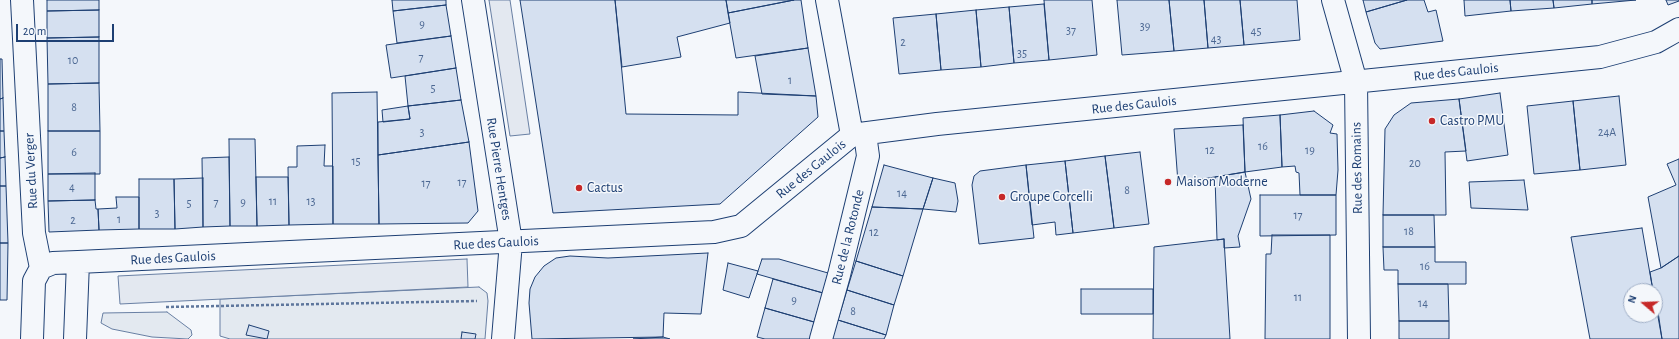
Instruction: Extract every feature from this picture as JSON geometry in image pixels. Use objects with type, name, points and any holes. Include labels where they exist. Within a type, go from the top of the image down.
[{"type":"street","name":"Rue du Verger","points":[[22,0],[34,233],[41,268]]},
{"type":"street","name":"Rue Pierre Hentges","points":[[473,0],[510,242],[503,339]]},
{"type":"street","name":"Rue de la Rotonde","points":[[821,339],[839,275],[868,156],[859,134],[827,0]]},
{"type":"street","name":"Rue des Romains","points":[[1333,0],[1356,82],[1359,339]]},
{"type":"street","name":"Rue des Gaulois","points":[[41,268],[53,263],[714,232],[741,226],[859,134],[937,124],[1600,58],[1656,42],[1679,29]]},
{"type":"street","points":[[75,339],[78,262]]},
{"type":"street","points":[[32,339],[34,281],[41,268]]},
{"type":"path","points":[[166,307],[506,301]]},
{"type":"shaded area","points":[[489,0],[510,0],[530,134],[510,136]]},
{"type":"shaded area","points":[[467,259],[468,287],[120,304],[118,276]]},
{"type":"shaded area","points":[[479,287],[487,293],[488,301],[485,339],[230,339],[220,336],[220,299]]},
{"type":"shaded area","points":[[167,312],[191,330],[192,335],[188,339],[152,337],[112,329],[101,323],[103,313]]},
{"type":"building","points":[[47,0],[99,0],[99,10],[47,11]]},
{"type":"building","points":[[392,0],[446,0],[446,5],[393,11]]},
{"type":"building","points":[[520,0],[615,0],[626,114],[738,115],[738,92],[816,96],[818,117],[720,204],[553,213]]},
{"type":"building","points":[[615,0],[726,0],[730,23],[677,37],[681,57],[622,67]]},
{"type":"building","points":[[726,0],[794,0],[728,13]]},
{"type":"building","points":[[794,0],[801,0],[808,48],[736,58],[728,13]]},
{"type":"building","points":[[1044,0],[1092,0],[1097,55],[1049,60]]},
{"type":"building","points":[[1117,0],[1169,0],[1174,51],[1122,55]]},
{"type":"building","points":[[1169,0],[1204,0],[1208,48],[1174,51]]},
{"type":"building","points":[[1204,0],[1240,0],[1244,45],[1208,48]]},
{"type":"building","points":[[1240,0],[1297,0],[1300,40],[1244,45]]},
{"type":"building","points":[[1363,0],[1407,0],[1366,12]]},
{"type":"building","points":[[1407,0],[1424,0],[1428,12],[1436,10],[1443,41],[1380,49],[1375,43],[1366,12]]},
{"type":"building","points":[[1464,0],[1510,0],[1511,11],[1465,16]]},
{"type":"building","points":[[1510,0],[1553,0],[1554,8],[1511,11]]},
{"type":"building","points":[[1553,0],[1592,0],[1592,4],[1554,8]]},
{"type":"building","points":[[1592,0],[1636,0],[1592,4]]},
{"type":"building","points":[[1666,0],[1679,0],[1679,1],[1668,5]]},
{"type":"building","points":[[1044,4],[1049,60],[1014,63],[1009,7]]},
{"type":"building","points":[[446,5],[451,36],[397,43],[393,11]]},
{"type":"building","points":[[1009,7],[1014,63],[981,67],[976,10]]},
{"type":"building","points":[[99,10],[99,37],[47,38],[47,11]]},
{"type":"building","points":[[976,10],[981,67],[941,70],[936,14]]},
{"type":"building","points":[[936,14],[941,70],[899,74],[893,18]]},
{"type":"building","points":[[451,36],[456,68],[391,78],[386,45]]},
{"type":"building","points":[[99,37],[99,83],[48,84],[47,38]]},
{"type":"building","points":[[808,48],[816,96],[762,94],[755,56]]},
{"type":"building","points":[[0,59],[2,59],[3,98],[0,99]]},
{"type":"building","points":[[456,68],[461,100],[408,106],[405,76]]},
{"type":"building","points":[[99,83],[100,131],[48,131],[48,84]]},
{"type":"building","points":[[377,92],[379,224],[333,224],[332,93]]},
{"type":"building","points":[[1500,93],[1508,155],[1467,161],[1459,99]]},
{"type":"building","points":[[1619,96],[1626,165],[1580,170],[1573,101]]},
{"type":"building","points":[[3,98],[4,131],[0,131],[0,99]]},
{"type":"building","points":[[1459,99],[1466,151],[1445,152],[1446,215],[1383,215],[1385,129],[1394,115],[1411,103]]},
{"type":"building","points":[[461,100],[469,142],[378,155],[378,122],[410,119],[408,106]]},
{"type":"building","points":[[1573,101],[1580,170],[1534,174],[1527,106]]},
{"type":"building","points":[[408,106],[410,119],[383,122],[382,110]]},
{"type":"building","points":[[1314,111],[1333,125],[1330,133],[1337,134],[1338,170],[1336,195],[1300,195],[1299,173],[1296,172],[1295,166],[1282,167],[1280,115]]},
{"type":"building","points":[[1280,115],[1282,167],[1245,172],[1243,118]]},
{"type":"building","points":[[1243,125],[1245,172],[1178,183],[1174,129]]},
{"type":"building","points":[[0,131],[4,131],[5,157],[0,158]]},
{"type":"building","points":[[48,131],[100,131],[100,174],[48,174]]},
{"type":"building","points":[[229,139],[255,139],[257,226],[230,226]]},
{"type":"building","points":[[469,142],[478,211],[468,223],[379,224],[378,155]]},
{"type":"building","points":[[325,145],[324,166],[333,166],[333,224],[289,225],[288,167],[297,167],[297,146]]},
{"type":"building","points":[[1140,152],[1149,224],[1114,228],[1105,156]]},
{"type":"building","points":[[1105,156],[1114,228],[1073,233],[1065,161]]},
{"type":"building","points":[[5,157],[6,186],[0,186],[0,158]]},
{"type":"building","points":[[229,157],[230,226],[203,227],[202,158]]},
{"type":"building","points":[[1679,159],[1679,256],[1661,268],[1648,197],[1676,185],[1667,164]]},
{"type":"building","points":[[1065,161],[1073,233],[1056,235],[1055,222],[1032,225],[1026,165]]},
{"type":"building","points":[[884,165],[933,178],[923,209],[872,207]]},
{"type":"building","name":"Groupe Corcelli","points":[[1026,165],[1034,238],[979,244],[972,185],[974,176],[980,171]]},
{"type":"building","points":[[1245,172],[1251,199],[1238,236],[1240,247],[1224,248],[1224,239],[1217,240],[1215,177]]},
{"type":"building","points":[[95,173],[95,200],[48,201],[48,174]]},
{"type":"building","points":[[256,177],[288,177],[289,225],[257,226]]},
{"type":"building","points":[[203,178],[203,227],[175,229],[174,179]]},
{"type":"building","points":[[933,178],[955,183],[958,201],[956,212],[923,209]]},
{"type":"building","points":[[139,179],[174,179],[175,229],[139,229]]},
{"type":"building","points":[[1524,180],[1528,210],[1471,208],[1469,182]]},
{"type":"building","points":[[0,186],[6,186],[8,243],[0,243]]},
{"type":"building","points":[[1260,195],[1336,195],[1336,235],[1260,236]]},
{"type":"building","points":[[116,197],[139,197],[139,229],[99,230],[98,209],[117,208]]},
{"type":"building","points":[[95,200],[96,209],[98,209],[99,230],[49,232],[48,201]]},
{"type":"building","points":[[872,207],[923,209],[903,276],[856,261]]},
{"type":"building","points":[[1383,215],[1434,215],[1435,247],[1383,247]]},
{"type":"building","points":[[1642,228],[1652,283],[1623,283],[1623,323],[1659,323],[1662,339],[1590,339],[1571,237]]},
{"type":"building","points":[[1272,235],[1330,235],[1330,339],[1265,339],[1266,254],[1271,254]]},
{"type":"building","points":[[1224,239],[1230,339],[1153,339],[1154,247]]},
{"type":"building","points":[[0,243],[8,243],[7,300],[0,300]]},
{"type":"building","points":[[1383,247],[1435,247],[1435,262],[1466,262],[1466,284],[1398,284],[1398,270],[1384,270]]},
{"type":"building","points":[[708,253],[701,314],[664,313],[663,337],[532,339],[529,303],[530,289],[535,277],[544,266],[556,258],[570,256],[608,258]]},
{"type":"building","points":[[1679,256],[1679,339],[1662,339],[1660,323],[1663,323],[1663,283],[1652,283],[1650,272],[1661,268]]},
{"type":"building","points":[[762,259],[779,259],[828,273],[823,293],[757,274]]},
{"type":"building","points":[[856,261],[903,276],[894,305],[847,290]]},
{"type":"building","points":[[728,263],[758,271],[749,298],[723,290]]},
{"type":"building","points":[[773,279],[823,293],[814,322],[765,308]]},
{"type":"building","points":[[1398,284],[1448,284],[1449,321],[1399,321]]},
{"type":"building","points":[[1081,289],[1153,289],[1153,314],[1081,314]]},
{"type":"building","points":[[847,290],[894,305],[886,335],[838,320]]},
{"type":"building","points":[[765,308],[814,322],[810,339],[765,339],[757,337]]},
{"type":"building","points":[[838,320],[886,335],[884,339],[832,339]]},
{"type":"building","points":[[1399,321],[1449,321],[1449,339],[1399,339]]},
{"type":"building","points":[[249,325],[269,331],[267,339],[246,335]]},
{"type":"building","points":[[462,332],[476,334],[475,339],[461,339]]},
{"type":"building","points":[[663,337],[670,339],[633,339]]},
{"type":"place","name":"Castro PMU","points":[[1432,121]]},
{"type":"place","name":"Maison Moderne","points":[[1168,182]]},
{"type":"place","name":"Cactus","points":[[579,188]]},
{"type":"place","name":"Groupe Corcelli","points":[[1002,197]]}]
